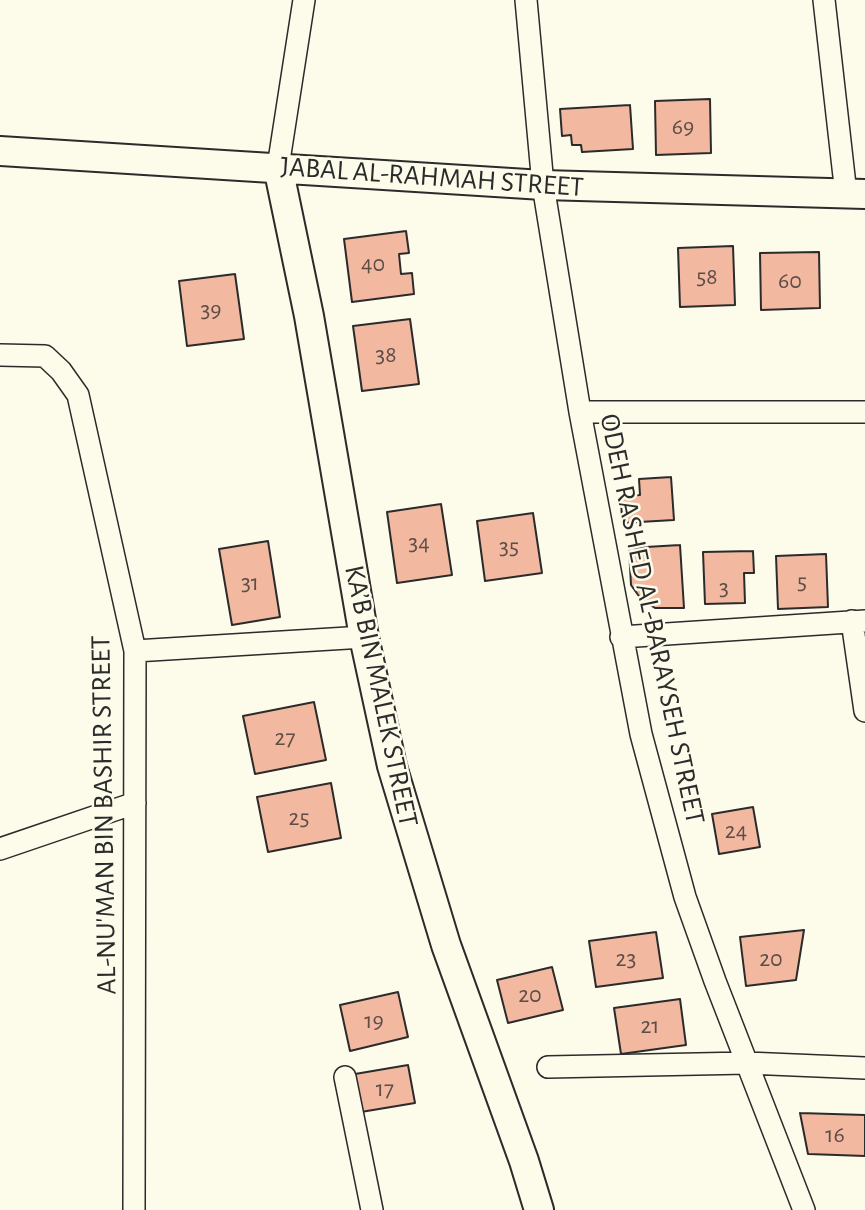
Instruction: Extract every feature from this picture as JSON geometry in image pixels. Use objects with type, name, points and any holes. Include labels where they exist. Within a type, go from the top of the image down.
[{"type":"street","points":[[278,167],[304,0]]},
{"type":"street","name":"ODEH RASHED AL-BARAYSEH STREET","points":[[526,0],[543,185],[580,412],[640,734],[681,884],[715,981],[804,1210]]},
{"type":"street","points":[[824,0],[856,194]]},
{"type":"street","name":"JABAL AL-RAHMAH STREET","points":[[4,148],[543,185],[856,194]]},
{"type":"street","name":"KA’B BIN MALEK STREET","points":[[278,167],[309,316],[364,638],[392,766],[446,945],[539,1210]]},
{"type":"street","name":"AL-NU'MAN BIN BASHIR STREET","points":[[0,355],[45,356],[61,371],[78,395],[135,651],[134,1210]]},
{"type":"street","points":[[580,412],[865,412]]},
{"type":"street","points":[[621,637],[859,621],[865,711]]},
{"type":"street","points":[[135,651],[364,638]]},
{"type":"street","points":[[0,849],[135,803]]},
{"type":"street","points":[[548,1067],[747,1063],[865,1068]]},
{"type":"street","points":[[345,1077],[372,1210]]},
{"type":"building","points":[[710,99],[711,153],[656,155],[655,101]]},
{"type":"building","points":[[630,105],[633,149],[582,152],[581,145],[572,145],[571,135],[562,136],[560,109]]},
{"type":"building","points":[[406,231],[409,253],[399,254],[401,274],[412,273],[414,294],[352,302],[344,239]]},
{"type":"building","points":[[733,246],[735,305],[680,307],[678,248]]},
{"type":"building","points":[[819,252],[820,308],[761,310],[760,253]]},
{"type":"building","points":[[235,274],[244,339],[187,346],[179,281]]},
{"type":"building","points":[[410,319],[419,384],[362,391],[353,326]]},
{"type":"building","points":[[671,477],[674,520],[622,523],[621,496],[640,495],[639,479]]},
{"type":"building","points":[[441,504],[452,575],[397,583],[387,512]]},
{"type":"building","points":[[533,513],[542,573],[485,581],[477,521]]},
{"type":"building","points":[[268,541],[280,617],[232,625],[219,549]]},
{"type":"building","points":[[680,545],[684,608],[655,608],[641,599],[631,585],[629,548]]},
{"type":"building","points":[[753,551],[754,573],[744,573],[745,603],[705,604],[703,552]]},
{"type":"building","points":[[826,554],[828,607],[778,609],[776,556]]},
{"type":"building","points":[[314,702],[326,760],[255,774],[243,716]]},
{"type":"building","points":[[331,783],[341,838],[268,852],[257,797]]},
{"type":"building","points":[[753,807],[760,847],[719,854],[712,814]]},
{"type":"building","points":[[804,930],[796,980],[746,986],[740,937]]},
{"type":"building","points":[[656,932],[663,978],[596,987],[589,941]]},
{"type":"building","points":[[552,967],[563,1010],[508,1023],[497,980]]},
{"type":"building","points":[[398,992],[408,1037],[350,1051],[340,1005]]},
{"type":"building","points":[[680,999],[686,1045],[621,1054],[614,1008]]},
{"type":"building","points":[[408,1065],[415,1103],[361,1112],[355,1074]]},
{"type":"building","points":[[800,1113],[865,1115],[865,1156],[808,1154]]}]
